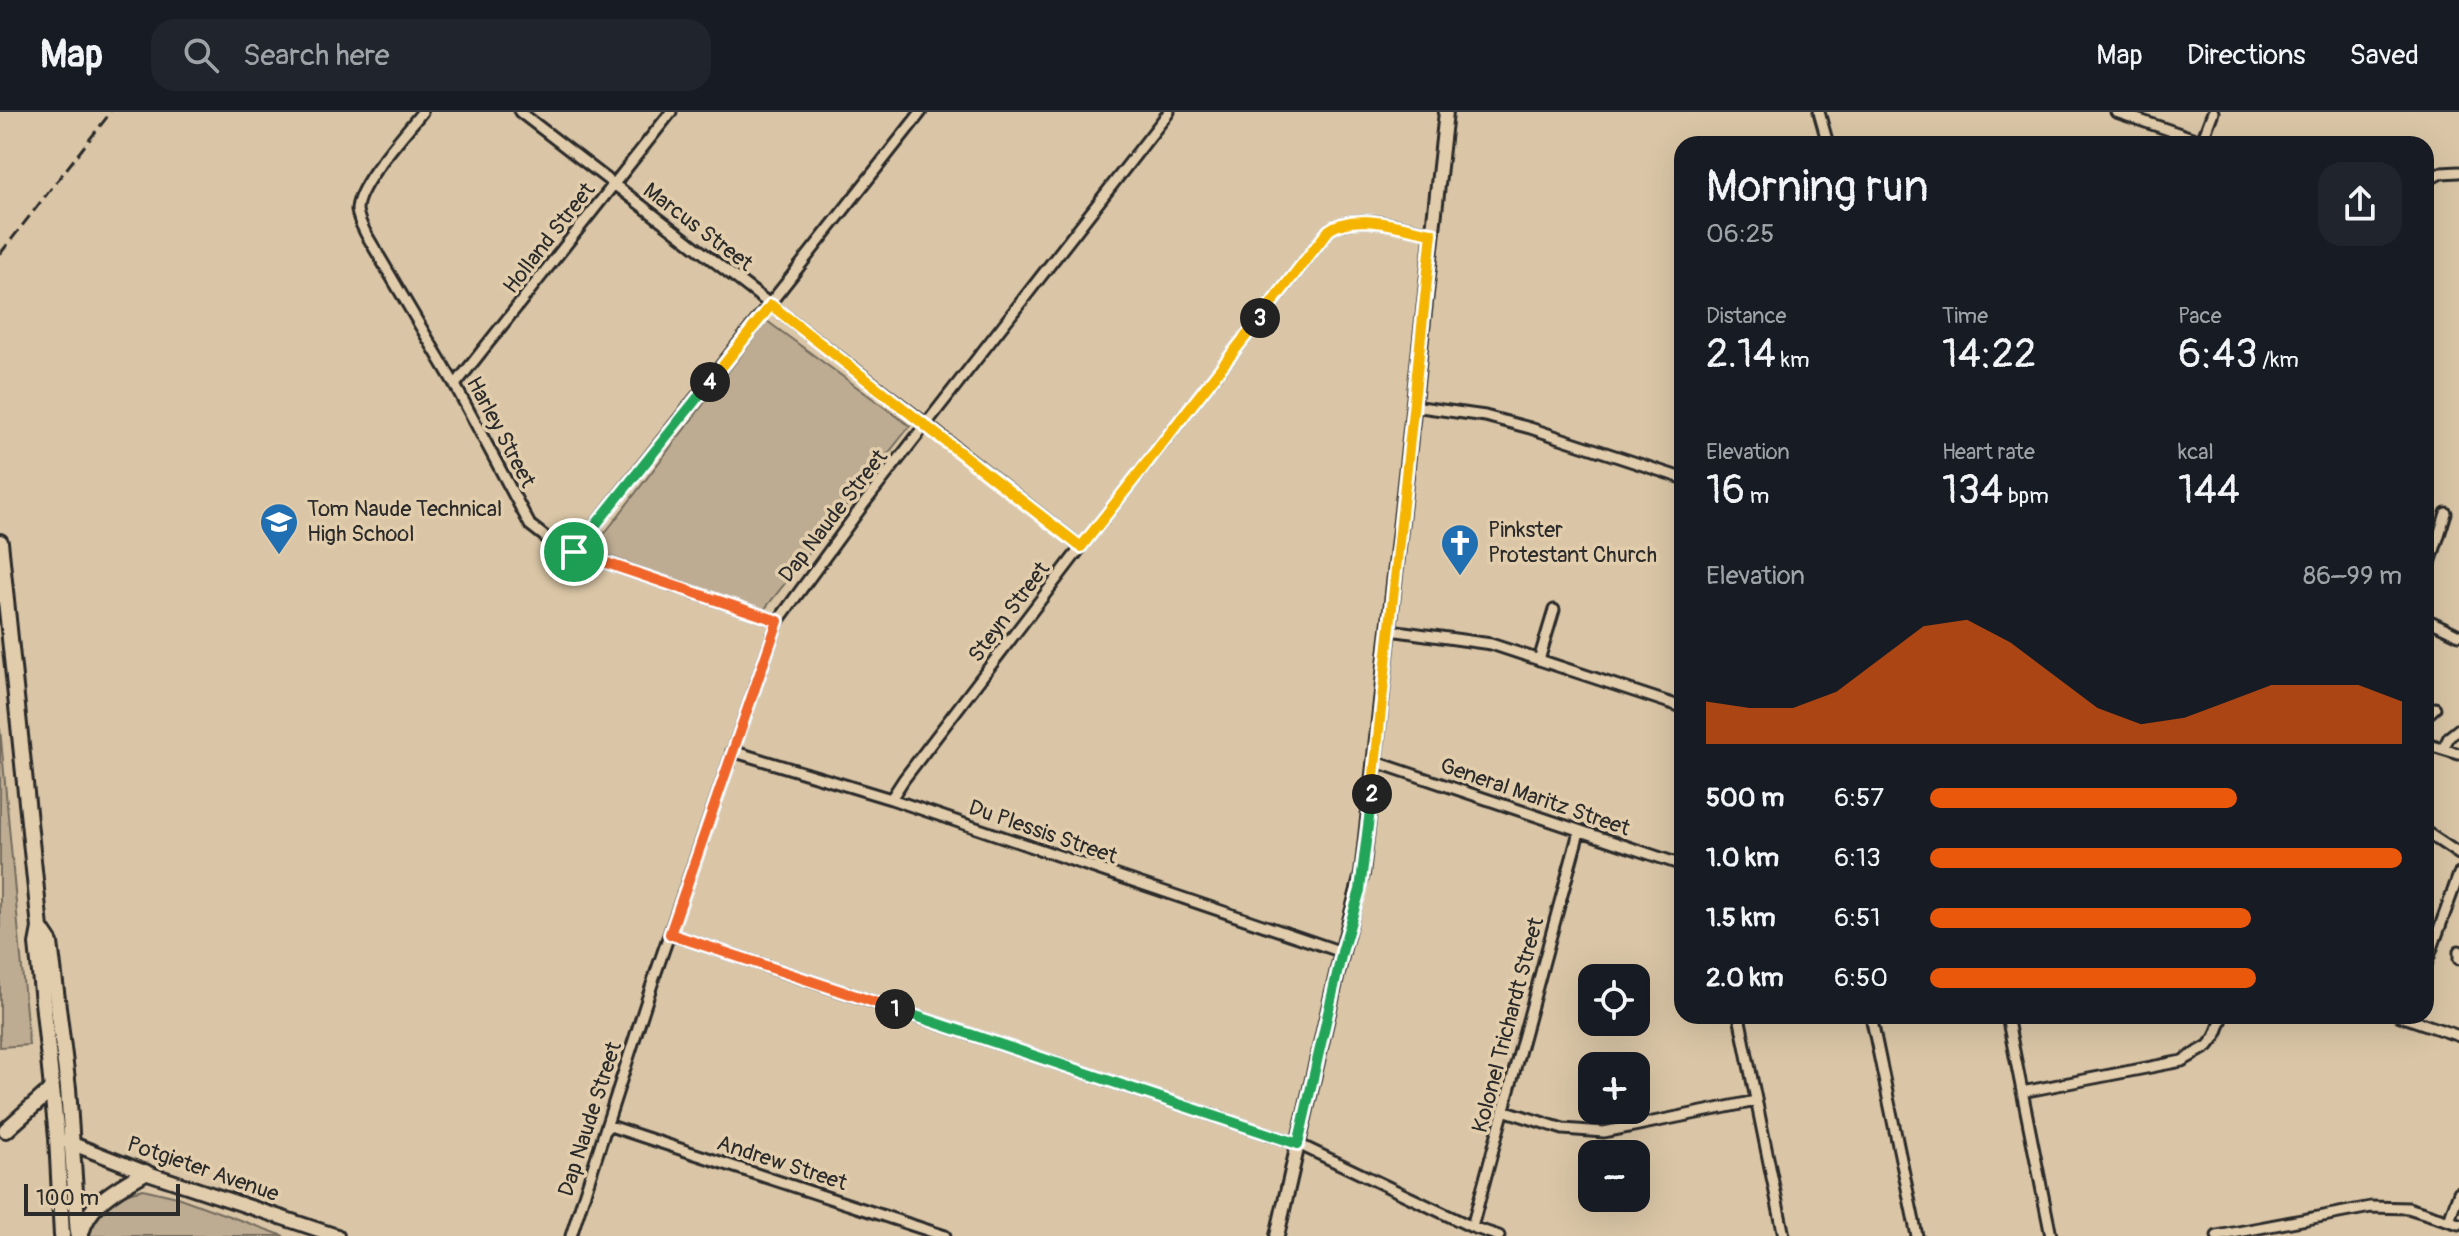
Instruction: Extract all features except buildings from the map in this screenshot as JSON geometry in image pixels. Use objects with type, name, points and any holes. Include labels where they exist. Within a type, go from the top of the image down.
[{"type":"main road","points":[[0,542],[40,928],[37,944],[57,1137],[62,1236]]},
{"type":"main road","points":[[40,928],[50,943],[73,1144],[79,1236]]},
{"type":"main road","points":[[6,1130],[52,1089]]},
{"type":"main road","points":[[79,1236],[86,1217],[97,1205],[145,1172]]},
{"type":"street","name":"Harley Street","points":[[422,112],[362,190],[357,208],[360,224],[455,385],[530,525],[553,543],[574,552],[778,621]]},
{"type":"street","name":"Marcus Street","points":[[520,112],[1081,547]]},
{"type":"street","name":"Holland Street","points":[[455,385],[671,112]]},
{"type":"street","points":[[574,552],[921,112]]},
{"type":"street","name":"Dap Naude Street","points":[[571,1236],[670,934],[778,621],[863,505],[1169,112]]},
{"type":"street","points":[[1277,1236],[1342,952],[1360,890],[1446,112]]},
{"type":"street","points":[[1819,112],[1826,136]]},
{"type":"street","points":[[2116,112],[2186,136]]},
{"type":"street","points":[[2208,136],[2213,112]]},
{"type":"street","points":[[1443,140],[1457,142]]},
{"type":"street","points":[[2434,177],[2459,172]]},
{"type":"street","name":"Steyn Street","points":[[891,799],[1081,547],[1329,230],[1337,224],[1357,220],[1432,233]]},
{"type":"street","points":[[1413,406],[1500,420],[1674,475]]},
{"type":"street","points":[[2434,551],[2446,513]]},
{"type":"street","points":[[1539,660],[1554,610]]},
{"type":"street","points":[[2434,623],[2459,635]]},
{"type":"street","points":[[1390,630],[1483,642],[1674,704]]},
{"type":"street","points":[[2443,749],[2449,737],[2459,729]]},
{"type":"street","points":[[2434,746],[2459,754]]},
{"type":"street","name":"Du Plessis Street","points":[[732,751],[891,799],[1342,952]]},
{"type":"street","name":"General Maritz Street","points":[[1376,762],[1674,862]]},
{"type":"street","name":"Kolonel Trichardt Street","points":[[1472,1227],[1579,832]]},
{"type":"street","points":[[2434,837],[2459,854]]},
{"type":"street","points":[[2434,946],[2454,900],[2459,874]]},
{"type":"street","points":[[670,934],[1298,1144],[1472,1227],[1499,1236]]},
{"type":"street","points":[[2459,951],[2459,959]]},
{"type":"street","points":[[1741,1024],[1784,1236]]},
{"type":"street","points":[[1873,1024],[1917,1236]]},
{"type":"street","points":[[2009,1024],[2051,1236]]},
{"type":"street","points":[[2022,1092],[2182,1061],[2208,1046],[2220,1024]]},
{"type":"street","points":[[2424,1024],[2459,1036]]},
{"type":"street","points":[[1503,1110],[1563,1129],[1604,1132],[1756,1101]]},
{"type":"street","name":"Andrew Street","points":[[607,1125],[945,1236]]},
{"type":"street","name":"Potgieter Avenue","points":[[57,1137],[145,1172],[337,1236]]},
{"type":"street","points":[[2217,1236],[2371,1207],[2408,1208],[2454,1222],[2459,1192]]},
{"type":"shaded area","points":[[767,321],[910,426],[763,611],[592,550]]},
{"type":"shaded area","points":[[0,728],[29,1045],[0,1047]]},
{"type":"shaded area","points":[[143,1189],[177,1197],[284,1236],[90,1236],[94,1218],[100,1210],[116,1199]]},
{"type":"railway","points":[[0,254],[111,112]]},
{"type":"place","name":"Tom Naude Technical High School","points":[[279,556]]},
{"type":"place","name":"Pinkster Protestant Church","points":[[1460,577]]},
{"type":"route","points":[[1357,220],[1432,233],[1360,890],[1342,952],[1298,1144],[670,934],[778,621],[574,552],[771,305],[1081,547],[1329,230],[1337,224],[1357,220]]}]
